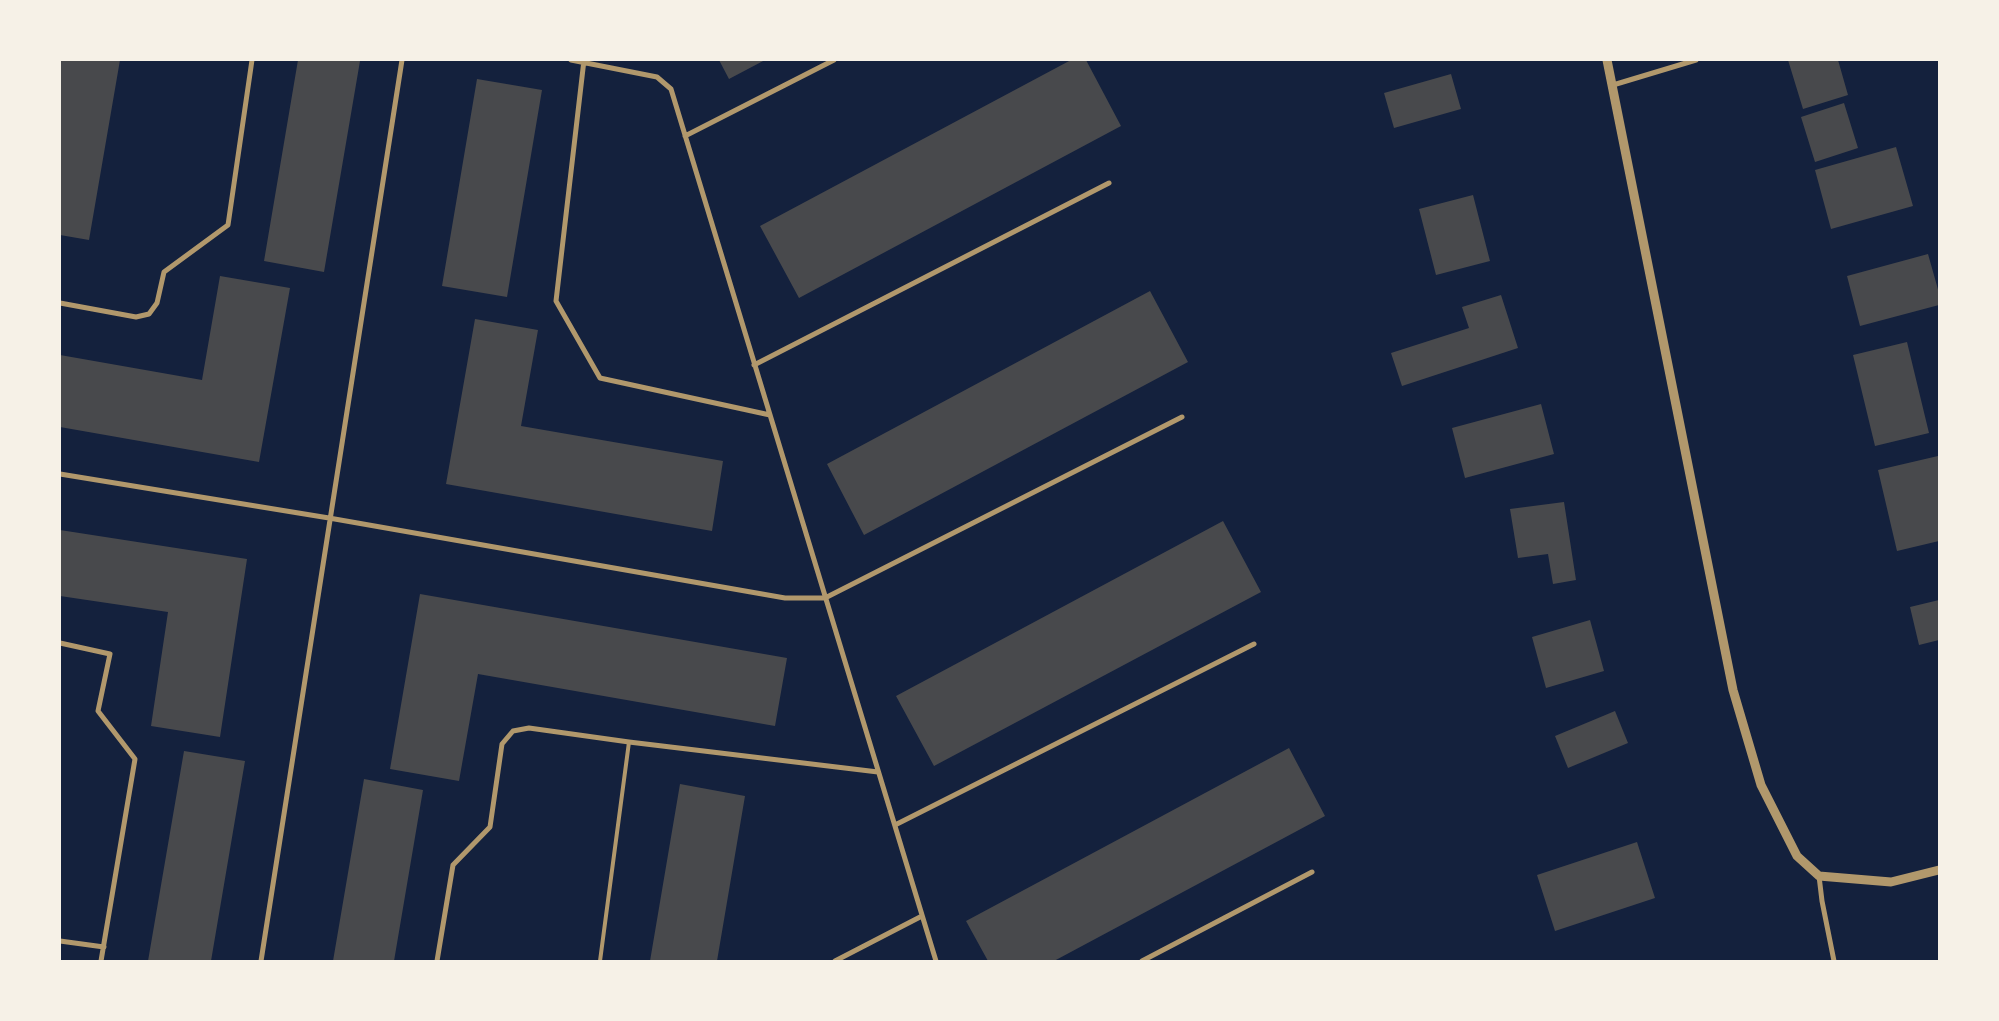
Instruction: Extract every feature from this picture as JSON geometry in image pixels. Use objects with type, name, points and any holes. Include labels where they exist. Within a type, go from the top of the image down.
[{"type":"street","points":[[60,303],[136,317],[149,314],[157,303],[164,272],[228,225],[252,60]]},
{"type":"street","points":[[261,961],[402,60]]},
{"type":"street","points":[[571,60],[584,61],[657,77],[671,89],[936,961]]},
{"type":"street","points":[[685,136],[834,60]]},
{"type":"street","points":[[1607,60],[1733,690],[1761,785],[1797,856],[1819,876],[1891,882],[1939,870]]},
{"type":"street","points":[[1613,85],[1696,60]]},
{"type":"street","points":[[584,61],[556,301],[600,378],[770,415]]},
{"type":"street","points":[[754,365],[1109,183]]},
{"type":"street","points":[[60,474],[329,518],[785,598],[825,598],[1182,417]]},
{"type":"street","points":[[60,643],[110,654],[98,711],[135,759],[101,961]]},
{"type":"street","points":[[895,825],[1254,644]]},
{"type":"street","points":[[437,961],[453,865],[490,827],[502,744],[513,731],[529,728],[878,772]]},
{"type":"street","points":[[1142,961],[1312,872]]},
{"type":"street","points":[[1819,876],[1834,961]]},
{"type":"street","points":[[836,961],[922,916]]},
{"type":"street","points":[[60,941],[104,947]]},
{"type":"lane","points":[[600,961],[629,742]]},
{"type":"building","points":[[60,60],[120,60],[89,240],[60,235]]},
{"type":"building","points":[[298,60],[360,61],[324,272],[264,261]]},
{"type":"building","points":[[719,60],[765,60],[729,79]]},
{"type":"building","points":[[1071,60],[1086,60],[1121,126],[799,298],[760,226]]},
{"type":"building","points":[[1788,60],[1838,60],[1848,95],[1803,109]]},
{"type":"building","points":[[1451,74],[1461,109],[1394,128],[1384,93]]},
{"type":"building","points":[[477,79],[542,90],[507,297],[442,286]]},
{"type":"building","points":[[1844,103],[1858,148],[1815,162],[1801,117]]},
{"type":"building","points":[[1896,147],[1913,206],[1831,229],[1815,170]]},
{"type":"building","points":[[1473,195],[1490,261],[1436,275],[1419,209]]},
{"type":"building","points":[[1928,254],[1939,293],[1939,305],[1860,326],[1847,276]]},
{"type":"building","points":[[220,276],[290,288],[259,462],[60,427],[60,355],[202,380]]},
{"type":"building","points":[[1150,291],[1188,362],[864,535],[827,464]]},
{"type":"building","points":[[1501,295],[1518,348],[1402,386],[1391,353],[1469,328],[1462,307]]},
{"type":"building","points":[[475,319],[538,330],[521,426],[723,461],[712,531],[446,484]]},
{"type":"building","points":[[1907,342],[1929,433],[1875,446],[1853,355]]},
{"type":"building","points":[[1541,404],[1554,454],[1465,478],[1452,428]]},
{"type":"building","points":[[1938,456],[1939,541],[1897,551],[1878,470]]},
{"type":"building","points":[[1564,502],[1576,580],[1553,584],[1548,554],[1518,558],[1510,509]]},
{"type":"building","points":[[1223,521],[1261,592],[934,766],[896,696]]},
{"type":"building","points":[[60,530],[247,559],[220,737],[151,726],[168,612],[60,596]]},
{"type":"building","points":[[420,594],[787,658],[775,726],[478,674],[459,781],[390,769]]},
{"type":"building","points":[[1939,600],[1939,640],[1919,645],[1910,607]]},
{"type":"building","points":[[1590,620],[1604,671],[1546,688],[1532,637]]},
{"type":"building","points":[[1615,711],[1628,743],[1568,768],[1555,736]]},
{"type":"building","points":[[1289,748],[1325,816],[1054,961],[988,961],[966,921]]},
{"type":"building","points":[[184,751],[245,761],[211,961],[148,961]]},
{"type":"building","points":[[364,779],[423,790],[394,961],[333,961]]},
{"type":"building","points":[[680,784],[745,796],[717,961],[650,961]]},
{"type":"building","points":[[1637,842],[1655,898],[1555,931],[1537,875]]}]
